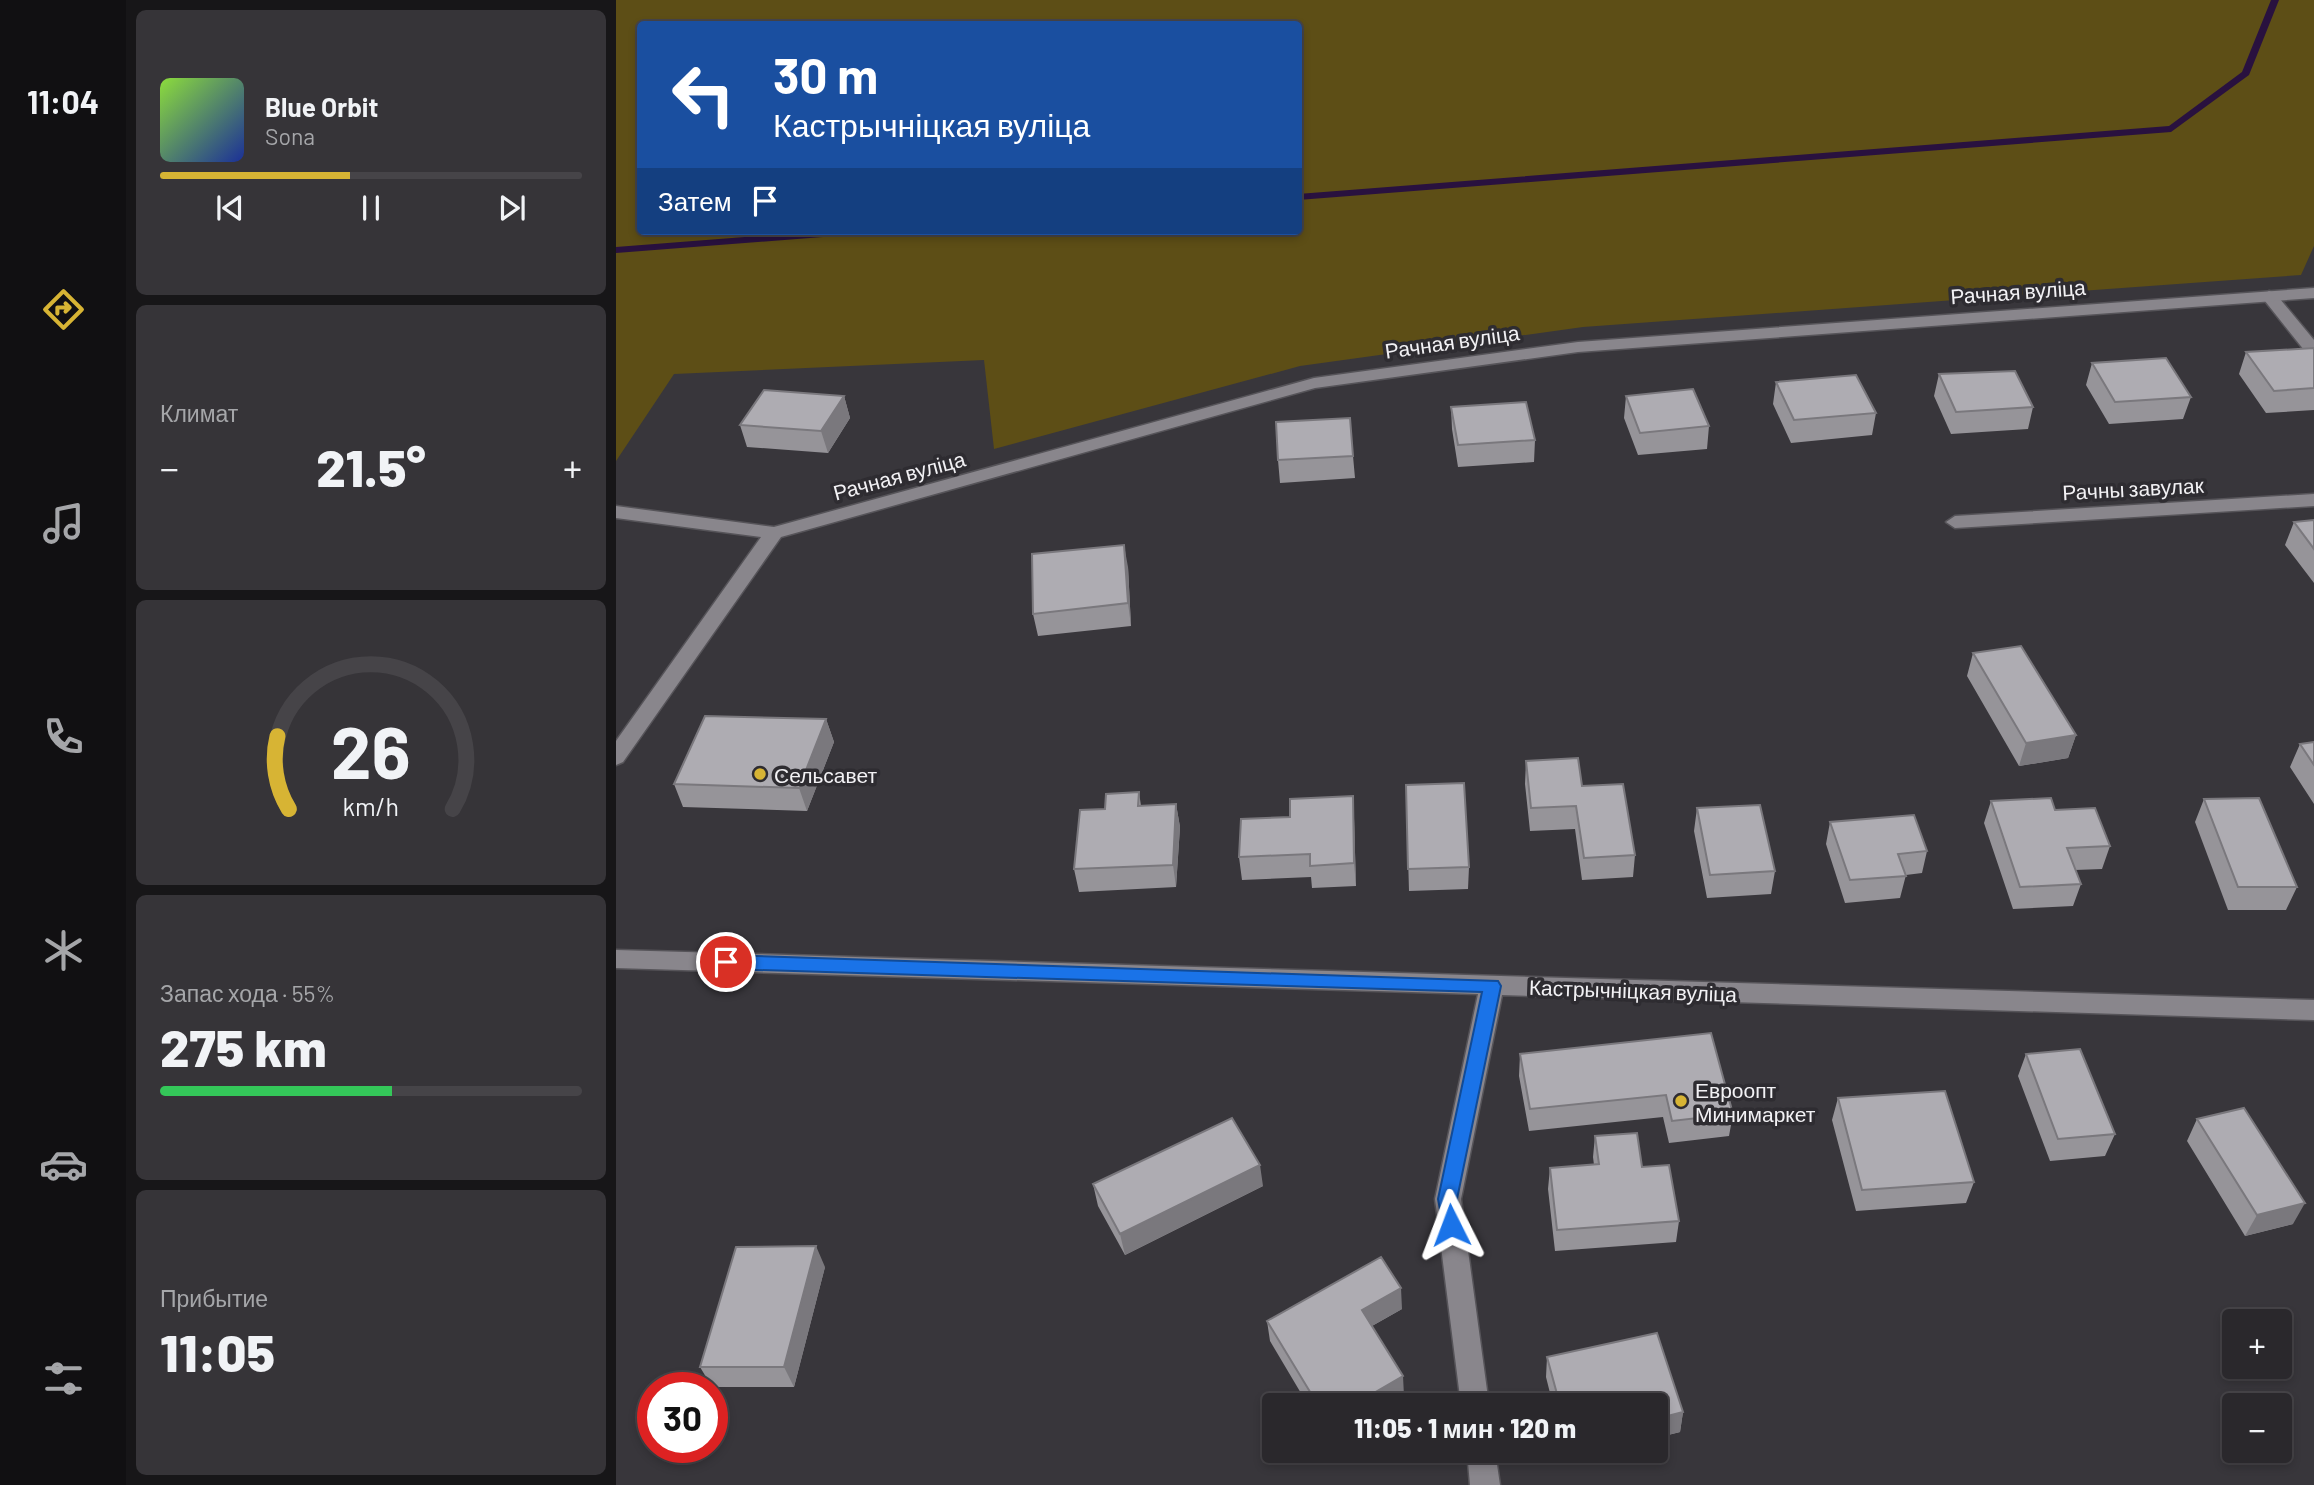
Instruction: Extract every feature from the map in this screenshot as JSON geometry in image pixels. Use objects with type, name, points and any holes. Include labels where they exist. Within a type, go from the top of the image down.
[{"type":"street","name":"Рачная вуліца","points":[[616,512],[774,533],[1314,383],[1578,347],[2312,293]]},
{"type":"street","points":[[2269,296],[2314,351]]},
{"type":"street","name":"Рачны завулак","points":[[1955,522],[2314,500]]},
{"type":"street","points":[[616,757],[774,533]]},
{"type":"street","name":"Кастрычніцкая вуліца","points":[[616,959],[2314,1010]]},
{"type":"street","points":[[1473,1393],[1447,1199],[1492,986]]},
{"type":"street","points":[[1482,1463],[1485,1485]]},
{"type":"shaded area","points":[[616,0],[2314,0],[2314,246],[2301,275],[1583,327],[1300,366],[994,449],[984,360],[674,374],[616,461]]},
{"type":"building","points":[[2314,348],[2314,388],[2274,391],[2246,352]]},
{"type":"building","points":[[2166,358],[2191,397],[2115,402],[2092,363]]},
{"type":"building","points":[[2015,371],[2033,407],[1956,412],[1939,374]]},
{"type":"building","points":[[1856,375],[1876,413],[1794,420],[1776,382]]},
{"type":"building","points":[[1693,389],[1709,426],[1640,433],[1626,396]]},
{"type":"building","points":[[764,390],[844,396],[821,431],[740,425]]},
{"type":"building","points":[[1526,402],[1535,440],[1458,445],[1451,407]]},
{"type":"building","points":[[1350,418],[1353,456],[1278,460],[1276,422]]},
{"type":"building","points":[[2314,520],[2314,549],[2294,522]]},
{"type":"building","points":[[1124,545],[1128,603],[1033,614],[1032,554]]},
{"type":"building","points":[[2021,646],[2076,735],[2026,743],[1973,653]]},
{"type":"building","points":[[705,716],[826,719],[799,788],[674,784]]},
{"type":"building","points":[[2314,742],[2314,765],[2300,744]]},
{"type":"building","points":[[1578,758],[1582,786],[1623,784],[1635,855],[1584,858],[1576,806],[1531,808],[1526,761]]},
{"type":"building","points":[[1464,783],[1469,867],[1408,869],[1406,785]]},
{"type":"building","points":[[1139,792],[1138,806],[1176,804],[1173,865],[1074,869],[1080,810],[1105,809],[1106,794]]},
{"type":"building","points":[[1353,796],[1354,863],[1310,866],[1310,854],[1239,857],[1241,819],[1290,817],[1290,799]]},
{"type":"building","points":[[2051,798],[2055,810],[2095,808],[2110,846],[2067,848],[2081,884],[2020,887],[1991,801]]},
{"type":"building","points":[[2259,798],[2297,887],[2238,887],[2204,799]]},
{"type":"building","points":[[1760,805],[1775,871],[1710,875],[1697,808]]},
{"type":"building","points":[[1914,815],[1927,851],[1898,854],[1906,876],[1850,880],[1830,822]]},
{"type":"building","points":[[1711,1033],[1733,1114],[1672,1121],[1666,1095],[1530,1109],[1520,1054]]},
{"type":"building","points":[[2080,1049],[2115,1134],[2058,1139],[2026,1054]]},
{"type":"building","points":[[1945,1091],[1974,1182],[1862,1190],[1838,1098]]},
{"type":"building","points":[[2244,1108],[2305,1203],[2257,1215],[2197,1119]]},
{"type":"building","points":[[1232,1118],[1260,1165],[1120,1234],[1093,1184]]},
{"type":"building","points":[[1637,1133],[1642,1167],[1669,1165],[1679,1221],[1557,1230],[1550,1168],[1599,1164],[1595,1136]]},
{"type":"building","points":[[816,1246],[784,1367],[700,1367],[736,1247]]},
{"type":"building","points":[[1381,1257],[1401,1288],[1362,1310],[1403,1376],[1374,1393],[1311,1393],[1267,1321]]},
{"type":"building","points":[[1657,1333],[1683,1412],[1668,1416],[1668,1393],[1557,1393],[1547,1357]]},
{"type":"waterway","points":[[1302,197],[2171,129],[2246,73],[2275,0]]},
{"type":"waterway","points":[[616,250],[809,235]]},
{"type":"place","name":"Сельсавет","points":[[760,774]]},
{"type":"place","name":"Евроопт Минимаркет","points":[[1681,1101]]},
{"type":"route","points":[[726,962],[1492,986],[1447,1199],[1451,1225]]}]
